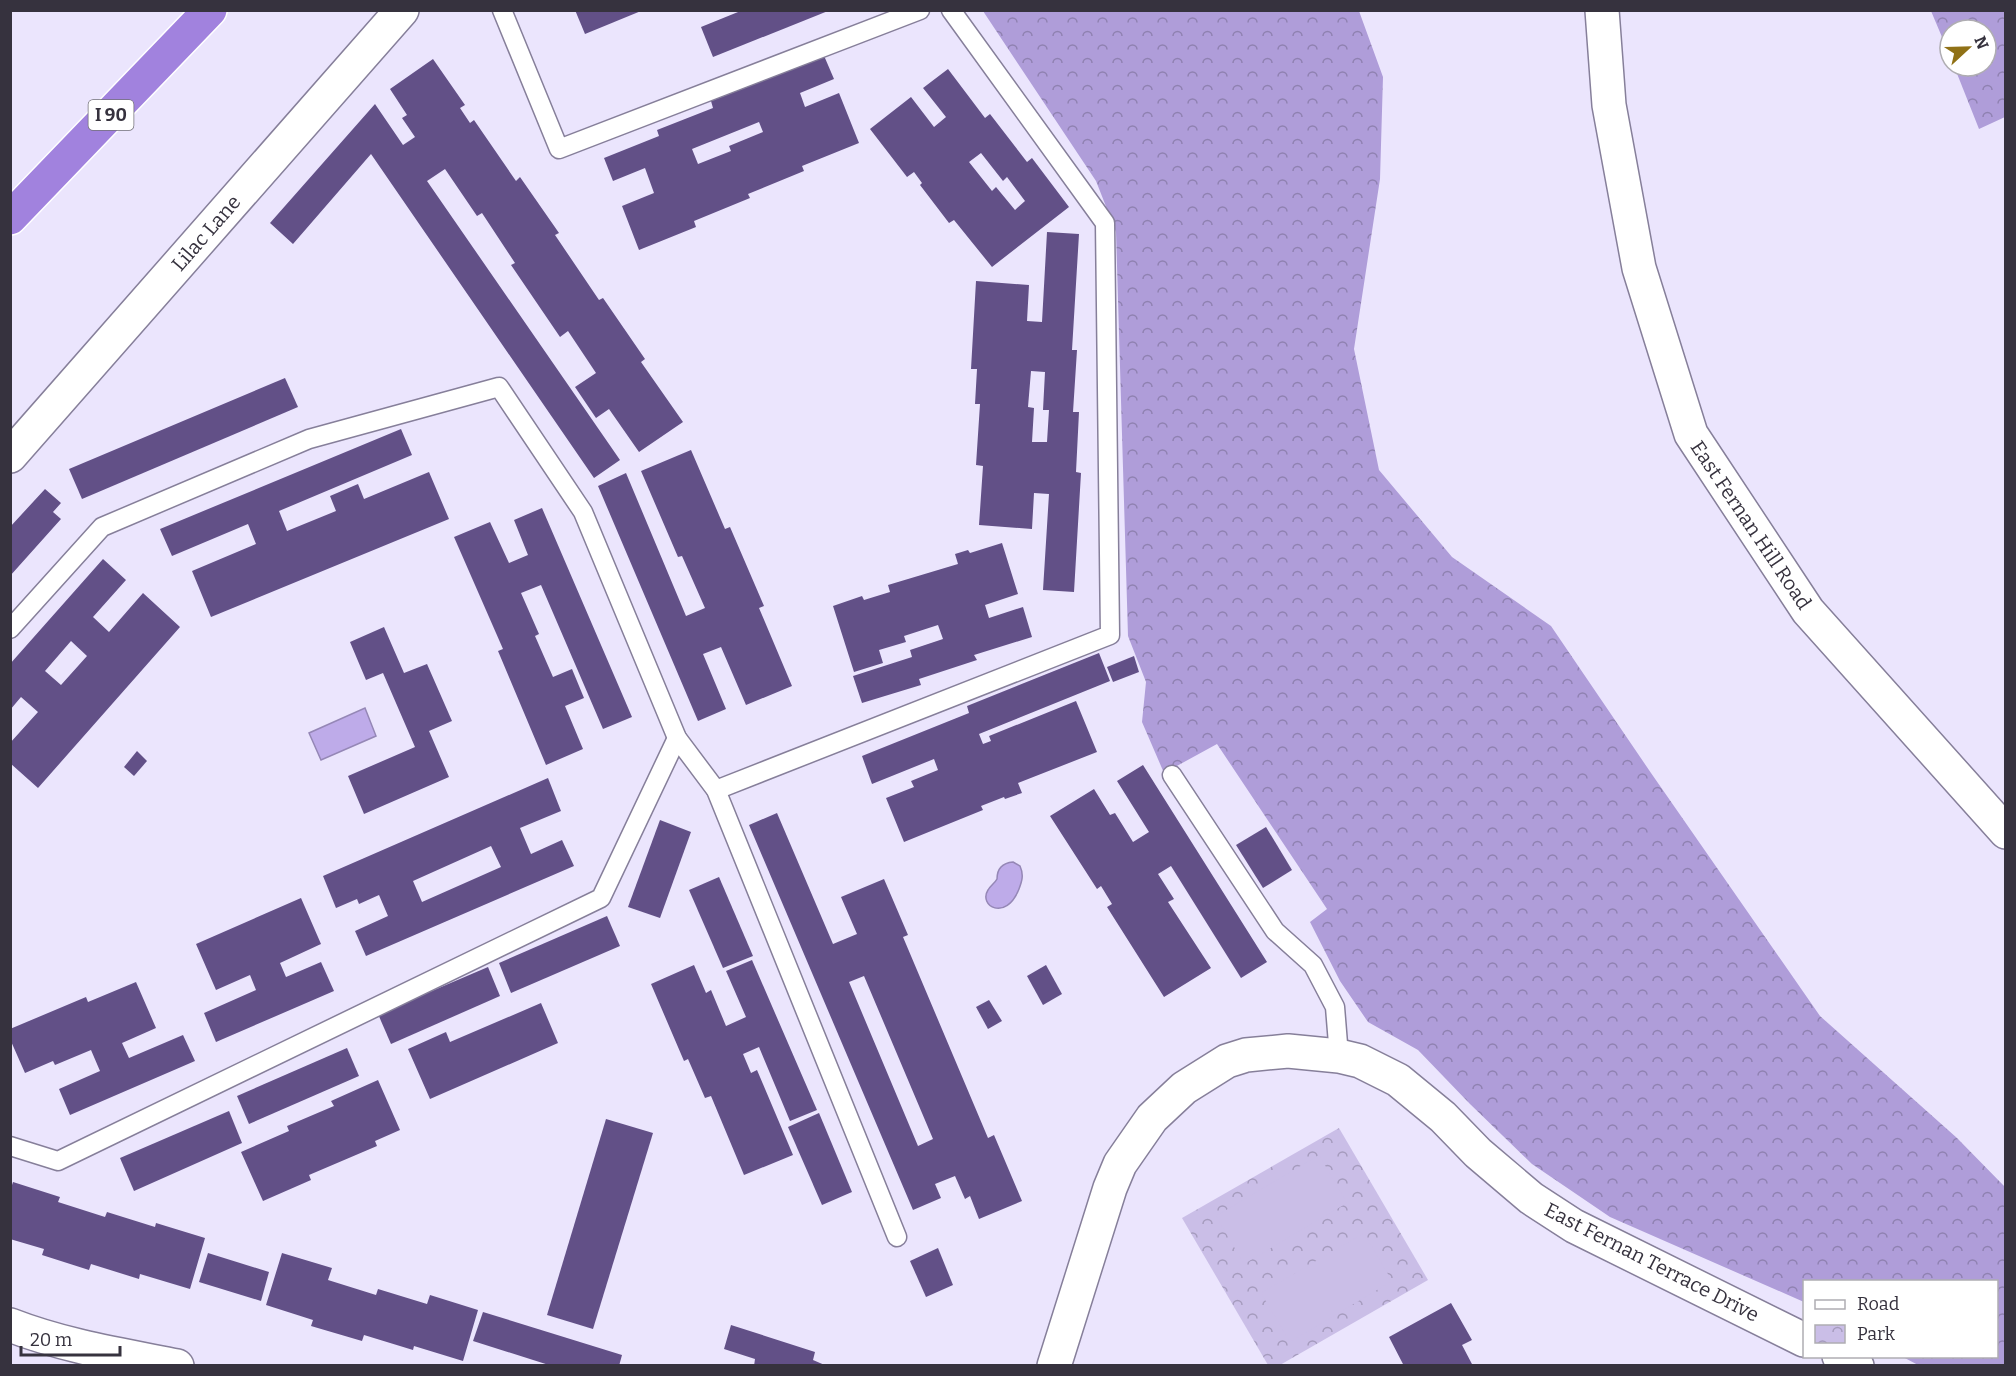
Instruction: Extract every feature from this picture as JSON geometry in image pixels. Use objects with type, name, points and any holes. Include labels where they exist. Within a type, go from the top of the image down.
[{"type":"highway","name":"I 90","points":[[10,218],[210,10]]},
{"type":"street","name":"Lilac Lane","points":[[10,456],[402,10]]},
{"type":"street","name":"East Fernan Hill Road","points":[[1602,10],[1609,105],[1639,268],[1690,435],[1808,611],[2006,832]]},
{"type":"street","name":"East Fernan Terrace Drive","points":[[1056,1365],[1110,1188],[1120,1164],[1152,1118],[1184,1088],[1227,1062],[1246,1055],[1288,1051],[1339,1056],[1360,1061],[1398,1080],[1443,1117],[1478,1153],[1531,1198],[1574,1226],[1803,1340]]},
{"type":"street","points":[[10,1325],[30,1333],[90,1349],[177,1365]]},
{"type":"street","points":[[1843,1358],[1857,1365]]},
{"type":"lane","points":[[502,10],[559,149],[920,10]]},
{"type":"lane","points":[[716,790],[1110,634],[1105,223],[951,10]]},
{"type":"lane","points":[[10,629],[102,527],[309,439],[499,387],[584,512],[677,738],[716,790],[897,1237]]},
{"type":"lane","points":[[10,1146],[58,1161],[601,898],[677,738]]},
{"type":"lane","points":[[1172,775],[1275,931],[1313,965],[1335,1007],[1339,1056]]},
{"type":"green space","points":[[983,11],[1359,11],[1383,77],[1380,179],[1354,349],[1379,470],[1452,557],[1551,626],[1820,1016],[1957,1138],[2005,1187],[2005,1365],[1918,1365],[1905,1358],[1998,1358],[1998,1280],[1803,1280],[1803,1302],[1610,1217],[1532,1164],[1418,1050],[1368,1022],[1340,981],[1310,922],[1327,909],[1217,744],[1164,773],[1142,722],[1146,682],[1128,636],[1116,232],[1096,181]]},
{"type":"green space","points":[[1931,11],[2005,11],[2005,117],[1979,129],[1959,78],[1998,78],[1998,18],[1938,18],[1938,28]]},
{"type":"green space","points":[[1339,1128],[1428,1280],[1280,1365],[1268,1365],[1182,1218]]},
{"type":"green space","points":[[1319,1155],[1347,1203],[1244,1264],[1216,1216]]},
{"type":"green space","points":[[1364,1233],[1392,1281],[1290,1342],[1261,1293]]},
{"type":"shaded area","points":[[365,708],[376,736],[321,760],[309,733]]},
{"type":"shaded area","points":[[1013,862],[1020,866],[1022,872],[1019,889],[1014,899],[1007,905],[995,908],[987,901],[988,890],[997,879],[1001,867]]},
{"type":"building","points":[[575,10],[641,10],[641,11],[585,34]]},
{"type":"building","points":[[743,10],[828,11],[713,57],[701,27]]},
{"type":"building","points":[[822,51],[834,79],[800,93],[805,107],[839,93],[859,143],[802,166],[804,171],[748,194],[750,198],[694,221],[696,227],[639,250],[622,206],[654,193],[645,168],[613,181],[604,158],[659,136],[657,130],[713,108],[711,101],[767,79],[765,74]],"holes":[[[759,122],[763,132],[729,146],[731,151],[698,164],[692,149]]]},
{"type":"building","points":[[433,59],[465,105],[460,108],[470,123],[474,120],[516,181],[520,177],[559,233],[555,235],[599,300],[603,298],[645,359],[641,362],[683,422],[639,452],[609,409],[596,418],[575,387],[596,373],[568,331],[560,337],[511,265],[515,263],[482,213],[477,216],[445,169],[427,181],[620,460],[594,478],[371,154],[293,244],[270,223],[375,104],[403,145],[415,137],[402,118],[407,115],[390,89]]},
{"type":"building","points":[[948,69],[985,118],[990,114],[1027,162],[1032,158],[1069,207],[992,267],[954,220],[949,223],[920,185],[922,183],[914,172],[907,177],[870,129],[911,97],[934,127],[946,117],[923,88]],"holes":[[[981,153],[1003,181],[1007,177],[1025,201],[1015,210],[996,187],[992,191],[969,162]]]},
{"type":"building","points":[[1047,232],[1079,234],[1072,350],[1077,350],[1073,412],[1079,412],[1076,472],[1081,473],[1074,592],[1043,590],[1049,494],[1034,493],[1032,529],[979,525],[983,466],[976,465],[980,404],[975,404],[977,369],[971,369],[976,281],[1029,285],[1027,321],[1042,322]],"holes":[[[1031,371],[1045,372],[1043,410],[1049,410],[1047,442],[1032,442],[1034,408],[1028,407]]]},
{"type":"building","points":[[285,378],[298,407],[82,499],[69,469]]},
{"type":"building","points":[[401,429],[412,455],[279,511],[287,531],[336,511],[330,496],[358,484],[364,499],[429,472],[449,519],[211,617],[192,571],[256,544],[248,524],[172,556],[160,529]]},
{"type":"building","points":[[691,450],[725,529],[730,527],[764,606],[759,608],[792,686],[746,705],[721,647],[703,654],[726,709],[698,721],[598,486],[626,473],[686,616],[705,608],[682,556],[678,557],[641,471]]},
{"type":"building","points":[[45,489],[61,503],[53,512],[61,519],[10,576],[10,527]]},
{"type":"building","points":[[542,508],[632,717],[603,729],[541,585],[521,593],[539,634],[535,636],[553,677],[572,669],[584,698],[565,706],[583,749],[546,765],[498,651],[503,649],[454,537],[490,522],[509,563],[528,555],[514,520]]},
{"type":"building","points":[[1002,543],[1018,594],[985,605],[989,618],[1023,607],[1032,637],[974,655],[977,660],[919,679],[921,685],[862,703],[853,676],[912,657],[910,650],[943,639],[938,625],[904,636],[906,642],[879,650],[883,663],[854,672],[833,606],[862,596],[864,600],[890,592],[888,585],[958,564],[955,554],[968,550],[970,553]]},
{"type":"building","points":[[103,559],[126,580],[93,617],[109,632],[143,593],[180,627],[38,788],[10,763],[10,743],[38,712],[21,697],[10,710],[10,664]],"holes":[[[71,641],[87,656],[61,685],[45,671]]]},
{"type":"building","points":[[384,627],[404,673],[427,664],[452,721],[429,731],[449,777],[364,814],[348,776],[415,747],[383,673],[366,680],[350,642]]},
{"type":"building","points":[[1099,653],[1110,681],[979,734],[983,744],[991,741],[989,736],[1076,701],[1097,752],[1018,783],[1022,793],[981,806],[983,810],[904,842],[886,798],[914,787],[911,781],[938,770],[934,759],[872,784],[862,756],[969,713],[967,706]]},
{"type":"building","points":[[1134,656],[1139,672],[1113,682],[1107,667]]},
{"type":"building","points":[[137,751],[147,761],[134,776],[124,767]]},
{"type":"building","points":[[1143,765],[1267,962],[1241,978],[1171,866],[1158,874],[1174,899],[1168,902],[1211,968],[1164,997],[1107,907],[1112,904],[1101,886],[1097,889],[1050,816],[1094,789],[1110,815],[1115,813],[1133,842],[1149,832],[1117,781]]},
{"type":"building","points":[[548,778],[561,811],[520,828],[531,854],[562,840],[574,866],[366,956],[355,931],[388,916],[379,895],[359,904],[357,899],[336,908],[323,876]],"holes":[[[491,846],[501,867],[422,902],[413,881]]]},
{"type":"building","points":[[777,813],[833,944],[857,934],[841,897],[884,879],[908,935],[903,937],[988,1138],[994,1135],[1022,1201],[979,1219],[970,1196],[965,1199],[955,1176],[935,1184],[941,1198],[913,1210],[749,825]],"holes":[[[864,976],[933,1139],[918,1146],[849,982]]]},
{"type":"building","points":[[660,820],[691,832],[660,918],[628,907]]},
{"type":"building","points":[[1266,827],[1292,870],[1263,888],[1236,845]]},
{"type":"building","points":[[719,877],[753,956],[723,968],[689,890]]},
{"type":"building","points":[[301,898],[321,944],[280,963],[286,977],[321,962],[334,991],[216,1042],[204,1013],[256,990],[250,975],[216,990],[196,944]]},
{"type":"building","points":[[607,916],[620,946],[511,993],[499,963]]},
{"type":"building","points":[[752,960],[817,1110],[790,1121],[759,1047],[743,1054],[751,1073],[757,1070],[793,1155],[744,1175],[711,1096],[705,1098],[688,1059],[684,1061],[651,984],[694,965],[706,993],[711,990],[726,1026],[746,1017],[726,971]]},
{"type":"building","points":[[1046,965],[1062,994],[1043,1005],[1027,976]]},
{"type":"building","points":[[488,967],[500,996],[391,1044],[378,1014]]},
{"type":"building","points":[[136,982],[156,1028],[122,1043],[129,1058],[183,1035],[195,1061],[70,1115],[59,1089],[100,1071],[91,1050],[55,1065],[53,1061],[25,1073],[10,1039],[10,1029],[86,997],[88,1002]]},
{"type":"building","points":[[989,1000],[1002,1021],[988,1029],[976,1007]]},
{"type":"building","points":[[541,1003],[558,1043],[430,1099],[408,1049],[446,1032],[450,1042]]},
{"type":"building","points":[[347,1048],[359,1076],[249,1124],[237,1096]]},
{"type":"building","points":[[378,1080],[400,1130],[375,1141],[377,1146],[309,1175],[311,1180],[263,1201],[241,1152],[289,1131],[287,1126],[334,1106],[331,1101]]},
{"type":"building","points":[[229,1111],[242,1143],[134,1191],[120,1158]]},
{"type":"building","points":[[819,1113],[852,1192],[822,1205],[788,1127]]},
{"type":"building","points":[[606,1119],[653,1133],[593,1329],[547,1315]]},
{"type":"building","points":[[13,1182],[60,1197],[58,1202],[105,1217],[107,1212],[155,1227],[156,1223],[205,1238],[190,1289],[140,1274],[139,1279],[91,1264],[89,1270],[42,1255],[44,1249],[10,1239],[10,1191]]},
{"type":"building","points":[[938,1248],[953,1285],[926,1297],[910,1261]]},
{"type":"building","points":[[208,1253],[269,1272],[261,1301],[199,1282]]},
{"type":"building","points":[[282,1253],[332,1268],[328,1280],[376,1295],[378,1289],[427,1304],[430,1295],[478,1310],[463,1361],[414,1346],[413,1350],[364,1335],[362,1341],[311,1326],[313,1320],[266,1305]]},
{"type":"building","points":[[1451,1303],[1472,1340],[1462,1345],[1473,1366],[1404,1366],[1389,1337]]},
{"type":"building","points":[[483,1312],[622,1355],[619,1366],[552,1366],[473,1341]]},
{"type":"building","points":[[731,1325],[815,1352],[813,1360],[827,1366],[754,1366],[755,1359],[724,1349]]}]
